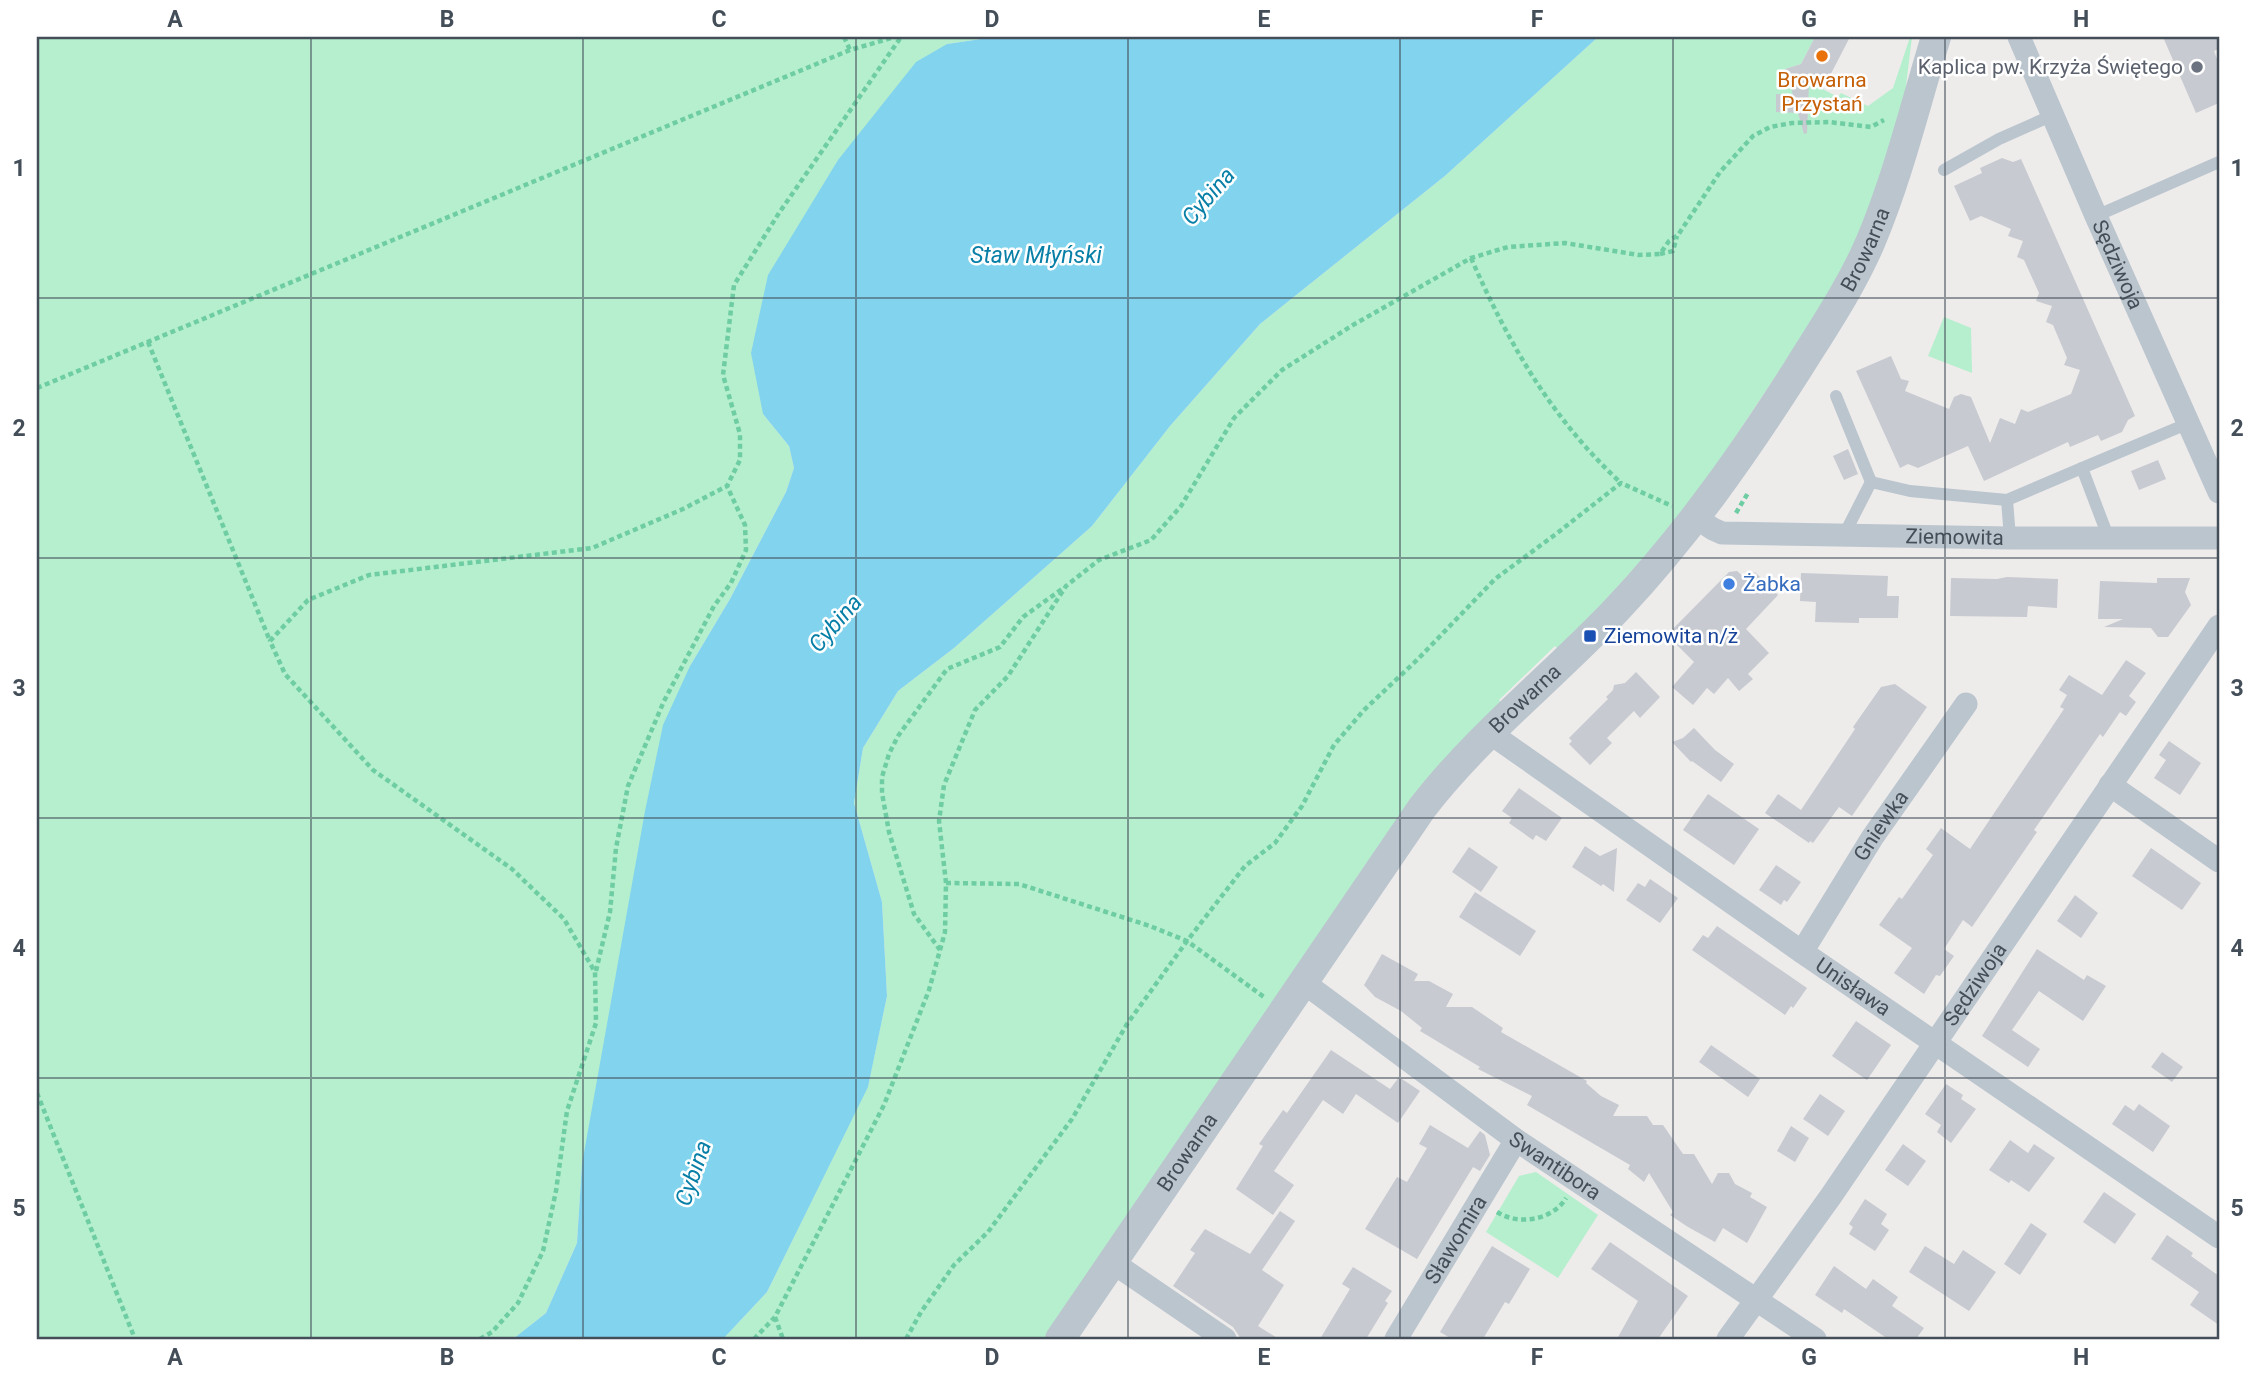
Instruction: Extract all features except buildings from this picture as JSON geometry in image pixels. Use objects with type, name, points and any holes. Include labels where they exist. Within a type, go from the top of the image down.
[{"type":"street","name":"Browarna","points":[[1060,1339],[1422,808],[1490,733],[1617,609],[1695,517],[1748,446],[1856,271],[1889,193],[1936,37]]},
{"type":"street","name":"Sędziwoja","points":[[2019,37],[2219,492]]},
{"type":"street","name":"Ziemowita","points":[[1695,517],[1722,533],[2109,539],[2219,538]]},
{"type":"street","name":"Sędziwoja","points":[[1728,1339],[1830,1196],[2219,626]]},
{"type":"street","name":"Gniewka","points":[[1802,952],[1872,838],[1966,704]]},
{"type":"street","name":"Unisława","points":[[1490,733],[1802,952],[2219,1237]]},
{"type":"street","points":[[2110,785],[2219,861]]},
{"type":"street","name":"Swantibora","points":[[1303,982],[1516,1140],[1815,1339]]},
{"type":"street","name":"Sławomira","points":[[1396,1339],[1516,1140]]},
{"type":"street","points":[[1112,1262],[1225,1339]]},
{"type":"lane","points":[[1944,170],[2000,139],[2053,115]]},
{"type":"lane","points":[[2096,216],[2219,162]]},
{"type":"lane","points":[[1836,396],[1871,482],[1844,535]]},
{"type":"lane","points":[[1871,482],[1910,491],[2007,500],[2189,423]]},
{"type":"lane","points":[[2082,468],[2109,539]]},
{"type":"lane","points":[[2007,500],[2010,538]]},
{"type":"path","points":[[844,37],[850,50]]},
{"type":"path","points":[[37,388],[850,50],[895,37]]},
{"type":"path","points":[[270,640],[308,600],[369,575],[592,548],[683,509],[727,486],[740,460],[740,434],[723,375],[734,285],[779,213],[901,37]]},
{"type":"path","points":[[940,950],[914,914],[889,832],[882,777],[898,736],[947,670],[1000,647],[1023,617],[1099,560],[1151,540],[1181,506],[1234,418],[1282,370],[1471,258],[1508,247],[1564,243],[1639,255],[1673,251],[1678,235],[1720,172],[1754,136],[1770,127],[1829,122],[1871,127],[1881,123],[1889,114],[1888,124]]},
{"type":"path","points":[[1660,254],[1669,241],[1678,235]]},
{"type":"path","points":[[1471,258],[1495,313],[1530,375],[1592,454],[1620,483],[1695,517]]},
{"type":"path","points":[[148,342],[285,674],[373,770],[512,869],[564,919],[596,972]]},
{"type":"path","points":[[906,1339],[921,1312],[954,1265],[988,1232],[1072,1119],[1127,1024],[1245,866],[1275,843],[1301,806],[1334,746],[1364,710],[1418,659],[1494,579],[1620,483]]},
{"type":"path","points":[[480,1339],[492,1332],[518,1303],[543,1251],[556,1191],[567,1111],[596,1023],[596,972],[610,912],[616,848],[628,786],[664,701],[714,606],[731,583],[746,550],[745,525],[727,486]]},
{"type":"path","points":[[754,1339],[775,1317],[884,1105],[929,990],[945,932],[946,883],[939,821],[943,785],[975,709],[1008,676],[1066,586]]},
{"type":"path","points":[[946,883],[1019,884],[1150,926],[1188,941],[1283,1011]]},
{"type":"path","points":[[37,1093],[135,1339]]},
{"type":"path","points":[[1497,1212],[1514,1220],[1538,1217],[1559,1207],[1568,1194]]},
{"type":"path","points":[[775,1317],[783,1339]]},
{"type":"green space","points":[[37,37],[995,37],[947,44],[763,414],[789,446],[794,468],[786,492],[730,599],[690,666],[582,1164],[577,1243],[546,1313],[513,1339],[37,1339]]},
{"type":"green space","points":[[1598,37],[1815,37],[1801,64],[1785,69],[1790,87],[1807,81],[1838,97],[1841,93],[1868,106],[1893,88],[1912,37],[1905,94],[1889,157],[1840,279],[1688,508],[1560,651],[1555,646],[1499,700],[1504,706],[1047,1339],[723,1339],[767,1292],[868,1086],[887,996],[882,902],[854,803],[863,748],[898,691],[954,648],[1092,526],[1170,426],[1260,324],[1446,175]]},
{"type":"green space","points":[[1944,317],[1971,328],[1972,373],[1928,356]]},
{"type":"green space","points":[[1536,1172],[1598,1215],[1558,1278],[1486,1232],[1519,1176]]},
{"type":"water","name":"Staw Młyński","points":[[995,37],[1598,37],[1446,175],[1260,324],[1170,426],[1092,526],[954,648],[898,691],[863,748],[854,803],[882,902],[887,996],[868,1087],[767,1292],[723,1339],[513,1339],[546,1313],[577,1243],[582,1164],[663,725],[690,666],[730,599],[786,492],[794,468],[789,446],[763,414],[751,353],[768,275],[838,160],[916,62],[947,44]]},
{"type":"place","name":"Browarna Przystań","points":[[1822,56]]},
{"type":"place","name":"Kaplica pw. Krzyża Świętego","points":[[2197,67]]},
{"type":"place","name":"Żabka","points":[[1729,584]]},
{"type":"place","name":"Ziemowita n/ż","points":[[1590,636]]},
{"type":"water label","name":"Cybina","points":[[1208,196]]},
{"type":"water label","name":"Cybina","points":[[835,623]]},
{"type":"water label","name":"Cybina","points":[[693,1173]]}]
